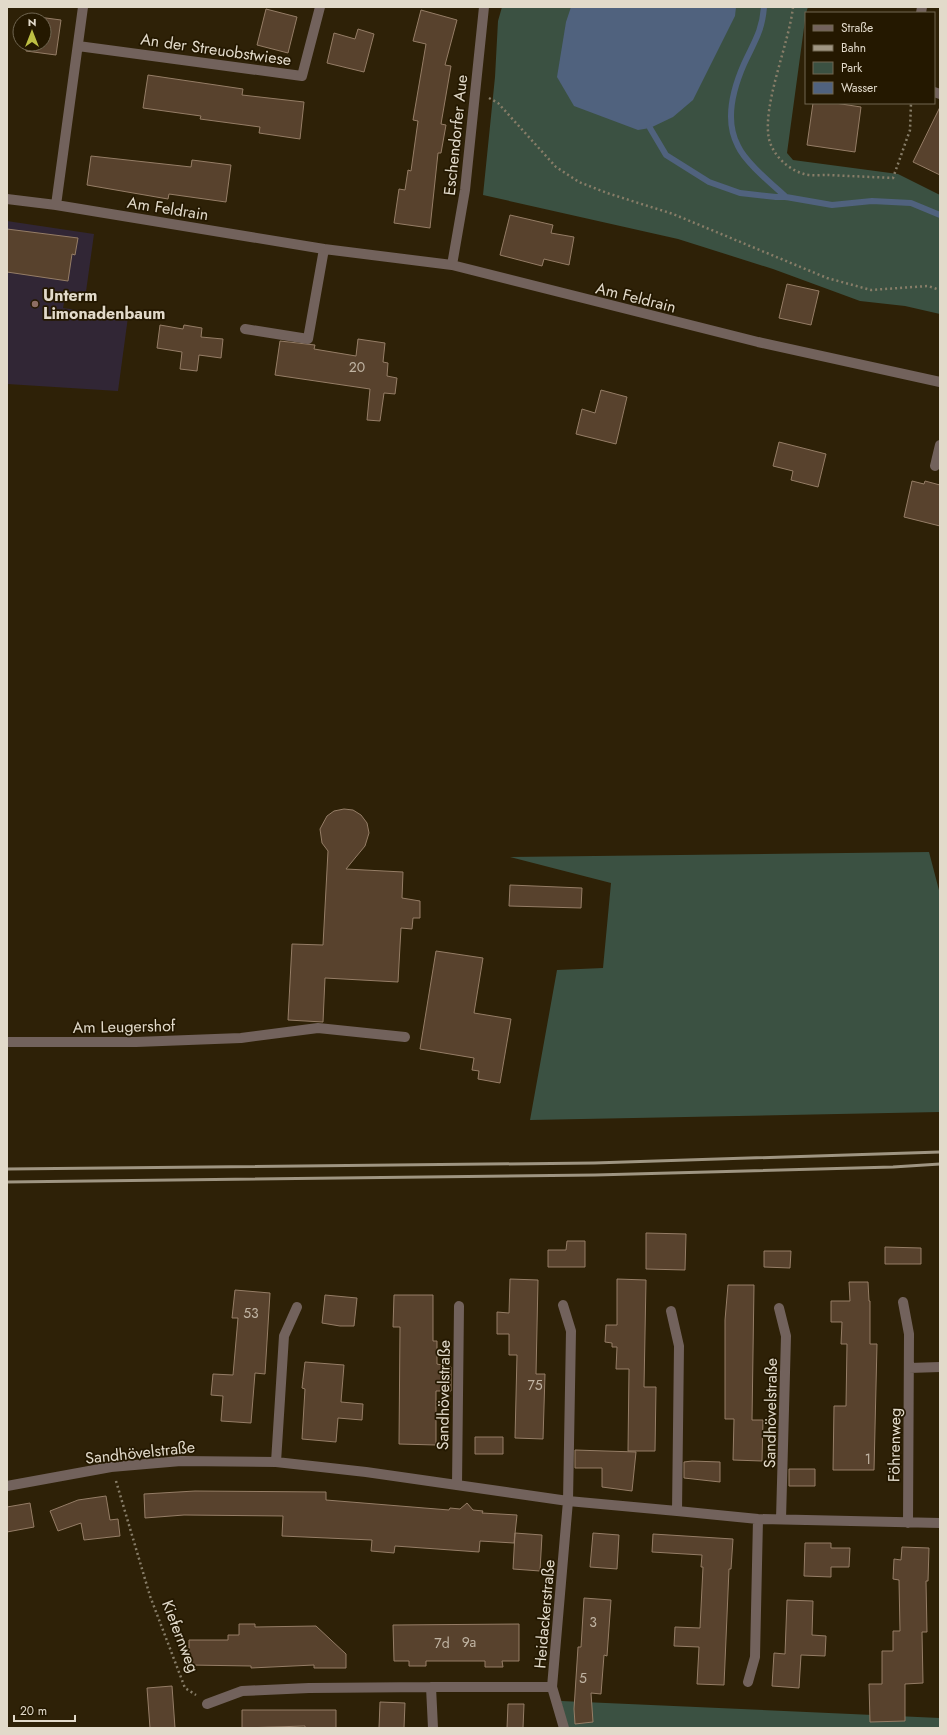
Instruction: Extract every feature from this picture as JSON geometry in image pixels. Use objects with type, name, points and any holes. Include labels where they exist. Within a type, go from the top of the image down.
[{"type":"street","points":[[56,205],[83,7]]},
{"type":"street","name":"An der Streuobstwiese","points":[[78,46],[302,76],[320,7]]},
{"type":"street","name":"Eschendorfer Aue","points":[[452,265],[465,190],[484,7]]},
{"type":"street","name":"Am Feldrain","points":[[7,199],[56,205],[324,249],[452,265],[758,342],[940,382]]},
{"type":"street","points":[[245,329],[308,339],[324,249]]},
{"type":"street","points":[[935,466],[940,445]]},
{"type":"street","name":"Am Leugershof","points":[[7,1042],[136,1042],[241,1038],[318,1028],[406,1037]]},
{"type":"street","name":"Föhrenweg","points":[[903,1302],[909,1334],[908,1522]]},
{"type":"street","points":[[563,1305],[571,1331],[568,1501]]},
{"type":"street","name":"Sandhövelstraße","points":[[457,1485],[459,1306]]},
{"type":"street","points":[[276,1462],[284,1336],[297,1307]]},
{"type":"street","name":"Sandhövelstraße","points":[[779,1308],[786,1336],[781,1519]]},
{"type":"street","points":[[672,1311],[679,1346],[677,1511]]},
{"type":"street","points":[[909,1368],[940,1367]]},
{"type":"street","name":"Sandhövelstraße","points":[[7,1486],[112,1467],[181,1461],[276,1462],[366,1472],[568,1501],[758,1519],[940,1523]]},
{"type":"street","name":"Heidackerstraße","points":[[564,1728],[552,1687],[568,1501]]},
{"type":"street","points":[[748,1682],[755,1657],[758,1519]]},
{"type":"street","points":[[431,1687],[433,1728]]},
{"type":"street","points":[[207,1704],[242,1691],[309,1688],[552,1687]]},
{"type":"path","points":[[793,7],[791,26],[772,96],[768,122],[769,139],[776,156],[788,166],[804,174],[893,178],[910,130],[911,104]]},
{"type":"path","points":[[476,90],[498,103],[556,167],[579,182],[673,214],[827,278],[871,290],[928,286],[940,290]]},
{"type":"path","name":"Kiefernweg","points":[[112,1467],[150,1596],[185,1688],[207,1704]]},
{"type":"shaded area","name":"Unterm Limonadenbaum","points":[[7,221],[94,234],[85,299],[65,297],[63,308],[128,317],[118,391],[7,384]]},
{"type":"green space","points":[[502,7],[808,7],[805,12],[787,153],[793,160],[898,174],[940,195],[940,314],[905,306],[860,301],[773,269],[678,239],[483,195],[495,77],[498,21]]},
{"type":"green space","points":[[929,852],[940,894],[940,1112],[530,1120],[557,970],[603,968],[611,883],[510,857]]},
{"type":"green space","points":[[561,1701],[940,1718],[940,1728],[568,1728]]},
{"type":"water","points":[[571,7],[736,7],[735,16],[693,100],[673,117],[650,128],[638,130],[574,106],[557,77],[566,22]]},
{"type":"building","points":[[266,9],[297,17],[288,53],[257,45]]},
{"type":"building","points":[[421,10],[457,20],[445,65],[451,66],[441,124],[446,125],[441,153],[438,153],[430,228],[394,223],[399,189],[405,190],[408,170],[411,171],[418,121],[413,120],[426,44],[413,41]]},
{"type":"building","points":[[52,19],[61,20],[56,55],[34,52],[52,52]]},
{"type":"building","points":[[358,29],[374,34],[364,72],[327,63],[334,33],[355,39]]},
{"type":"building","points":[[148,75],[243,89],[242,95],[304,102],[300,139],[259,133],[260,127],[200,119],[201,116],[143,108]]},
{"type":"building","points":[[813,104],[842,104],[861,107],[855,152],[807,145]]},
{"type":"building","points":[[940,107],[940,175],[913,162]]},
{"type":"building","points":[[91,156],[191,167],[192,160],[231,165],[226,202],[169,194],[168,199],[87,185]]},
{"type":"building","points":[[510,215],[553,225],[551,233],[574,237],[569,265],[544,259],[542,266],[500,255]]},
{"type":"building","points":[[7,229],[78,238],[75,255],[72,254],[68,281],[7,272]]},
{"type":"building","points":[[787,284],[819,291],[811,325],[779,318]]},
{"type":"building","points":[[160,325],[183,329],[184,325],[202,328],[201,337],[223,339],[221,358],[199,355],[197,371],[180,369],[182,352],[157,348]]},
{"type":"building","points":[[358,339],[385,343],[383,362],[388,363],[387,376],[397,378],[395,394],[384,393],[380,421],[367,420],[370,389],[275,375],[280,341],[315,345],[314,349],[356,356]]},
{"type":"building","points":[[601,390],[627,397],[616,444],[576,434],[582,409],[595,413]]},
{"type":"building","points":[[779,442],[826,454],[818,487],[791,480],[793,471],[773,466]]},
{"type":"building","points":[[912,481],[924,484],[925,481],[940,485],[940,526],[904,517]]},
{"type":"building","points":[[344,809],[353,810],[361,815],[367,823],[369,833],[365,846],[346,869],[403,872],[402,898],[420,901],[420,918],[413,918],[412,929],[401,928],[398,982],[325,978],[323,1022],[288,1020],[292,944],[323,945],[328,851],[322,843],[320,829],[327,816],[334,811]]},
{"type":"building","points":[[510,885],[582,888],[581,908],[509,906]]},
{"type":"building","points":[[436,951],[483,958],[474,1013],[511,1019],[500,1083],[478,1079],[479,1071],[472,1070],[474,1058],[420,1049]]},
{"type":"building","points":[[646,1233],[686,1234],[685,1270],[646,1269]]},
{"type":"building","points":[[567,1241],[585,1241],[585,1267],[548,1267],[548,1250],[566,1250]]},
{"type":"building","points":[[885,1247],[921,1248],[921,1264],[885,1264]]},
{"type":"building","points":[[764,1251],[791,1251],[790,1268],[764,1267]]},
{"type":"building","points":[[510,1279],[538,1280],[536,1374],[545,1374],[543,1439],[515,1438],[517,1355],[509,1355],[509,1334],[497,1334],[497,1312],[509,1313]]},
{"type":"building","points":[[617,1279],[646,1280],[644,1387],[656,1387],[655,1451],[628,1451],[629,1369],[616,1369],[617,1347],[612,1347],[612,1343],[605,1342],[606,1325],[617,1325]]},
{"type":"building","points":[[849,1282],[868,1282],[870,1301],[870,1344],[877,1344],[874,1470],[833,1470],[834,1406],[846,1406],[847,1344],[841,1344],[842,1322],[831,1322],[831,1301],[850,1301]]},
{"type":"building","points":[[728,1285],[754,1285],[752,1420],[763,1420],[762,1461],[733,1460],[734,1419],[725,1419],[725,1320]]},
{"type":"building","points":[[235,1290],[270,1293],[265,1374],[255,1373],[251,1423],[221,1421],[223,1396],[211,1395],[213,1374],[233,1375],[238,1318],[232,1318]]},
{"type":"building","points":[[325,1295],[357,1298],[354,1326],[340,1326],[322,1323]]},
{"type":"building","points":[[394,1295],[433,1295],[433,1341],[437,1341],[437,1364],[451,1367],[451,1391],[436,1391],[436,1445],[399,1444],[400,1327],[393,1327]]},
{"type":"building","points":[[305,1362],[344,1365],[341,1402],[363,1404],[362,1420],[338,1418],[336,1442],[302,1439],[305,1389],[302,1388]]},
{"type":"building","points":[[475,1437],[503,1437],[503,1454],[475,1454]]},
{"type":"building","points":[[575,1450],[636,1452],[632,1491],[602,1487],[602,1468],[575,1468]]},
{"type":"building","points":[[684,1462],[720,1462],[720,1482],[684,1478]]},
{"type":"building","points":[[789,1469],[815,1469],[815,1486],[789,1486]]},
{"type":"building","points":[[195,1491],[326,1492],[326,1500],[449,1510],[450,1508],[460,1509],[467,1503],[473,1510],[483,1511],[482,1513],[517,1515],[514,1543],[480,1541],[479,1552],[395,1546],[394,1553],[371,1551],[372,1540],[282,1536],[283,1516],[184,1515],[145,1518],[144,1494]]},
{"type":"building","points":[[106,1496],[110,1520],[118,1519],[120,1536],[84,1540],[81,1523],[58,1531],[50,1511],[78,1500]]},
{"type":"building","points":[[30,1503],[34,1527],[7,1532],[7,1507]]},
{"type":"building","points":[[515,1533],[542,1535],[540,1571],[513,1569]]},
{"type":"building","points":[[593,1533],[619,1535],[617,1569],[590,1567]]},
{"type":"building","points":[[653,1534],[733,1539],[731,1569],[729,1569],[724,1685],[697,1684],[699,1647],[674,1646],[675,1627],[700,1628],[703,1567],[701,1567],[702,1555],[652,1552]]},
{"type":"building","points":[[805,1543],[831,1543],[831,1548],[850,1548],[849,1567],[831,1567],[831,1577],[804,1576]]},
{"type":"building","points":[[902,1547],[929,1548],[928,1581],[926,1581],[927,1632],[922,1632],[923,1683],[905,1684],[905,1721],[870,1722],[869,1684],[882,1684],[882,1651],[893,1651],[893,1631],[900,1631],[899,1580],[893,1579],[894,1559],[901,1560]]},
{"type":"building","points":[[584,1598],[611,1600],[607,1656],[604,1655],[601,1694],[591,1693],[593,1722],[575,1724],[574,1709],[578,1647],[581,1647]]},
{"type":"building","points":[[787,1600],[813,1601],[812,1635],[826,1636],[825,1656],[801,1655],[799,1688],[772,1686],[774,1653],[785,1654]]},
{"type":"building","points":[[239,1624],[255,1624],[255,1627],[316,1626],[346,1654],[346,1668],[314,1668],[314,1665],[251,1668],[251,1666],[189,1665],[189,1640],[228,1640],[228,1635],[239,1635]]},
{"type":"building","points":[[519,1624],[519,1661],[502,1661],[503,1667],[485,1667],[485,1661],[426,1661],[426,1666],[409,1666],[409,1661],[394,1661],[393,1625]]},
{"type":"building","points":[[172,1686],[175,1728],[150,1728],[147,1688]]},
{"type":"building","points":[[380,1702],[405,1703],[404,1728],[379,1728]]},
{"type":"building","points":[[508,1704],[524,1704],[523,1728],[507,1728]]},
{"type":"building","points":[[242,1710],[336,1710],[336,1728],[305,1728],[305,1726],[242,1728]]},
{"type":"waterway","points":[[764,7],[757,37],[736,84],[732,105],[731,126],[738,146],[747,159],[786,197]]},
{"type":"waterway","points":[[650,128],[666,155],[709,182],[740,193],[786,197],[832,205],[872,201],[911,203],[940,215]]},
{"type":"railway","points":[[7,1169],[594,1163],[940,1152]]},
{"type":"railway","points":[[7,1182],[595,1175],[893,1167],[940,1164]]},
{"type":"place","name":"Unterm Limonadenbaum","points":[[35,304]]}]
